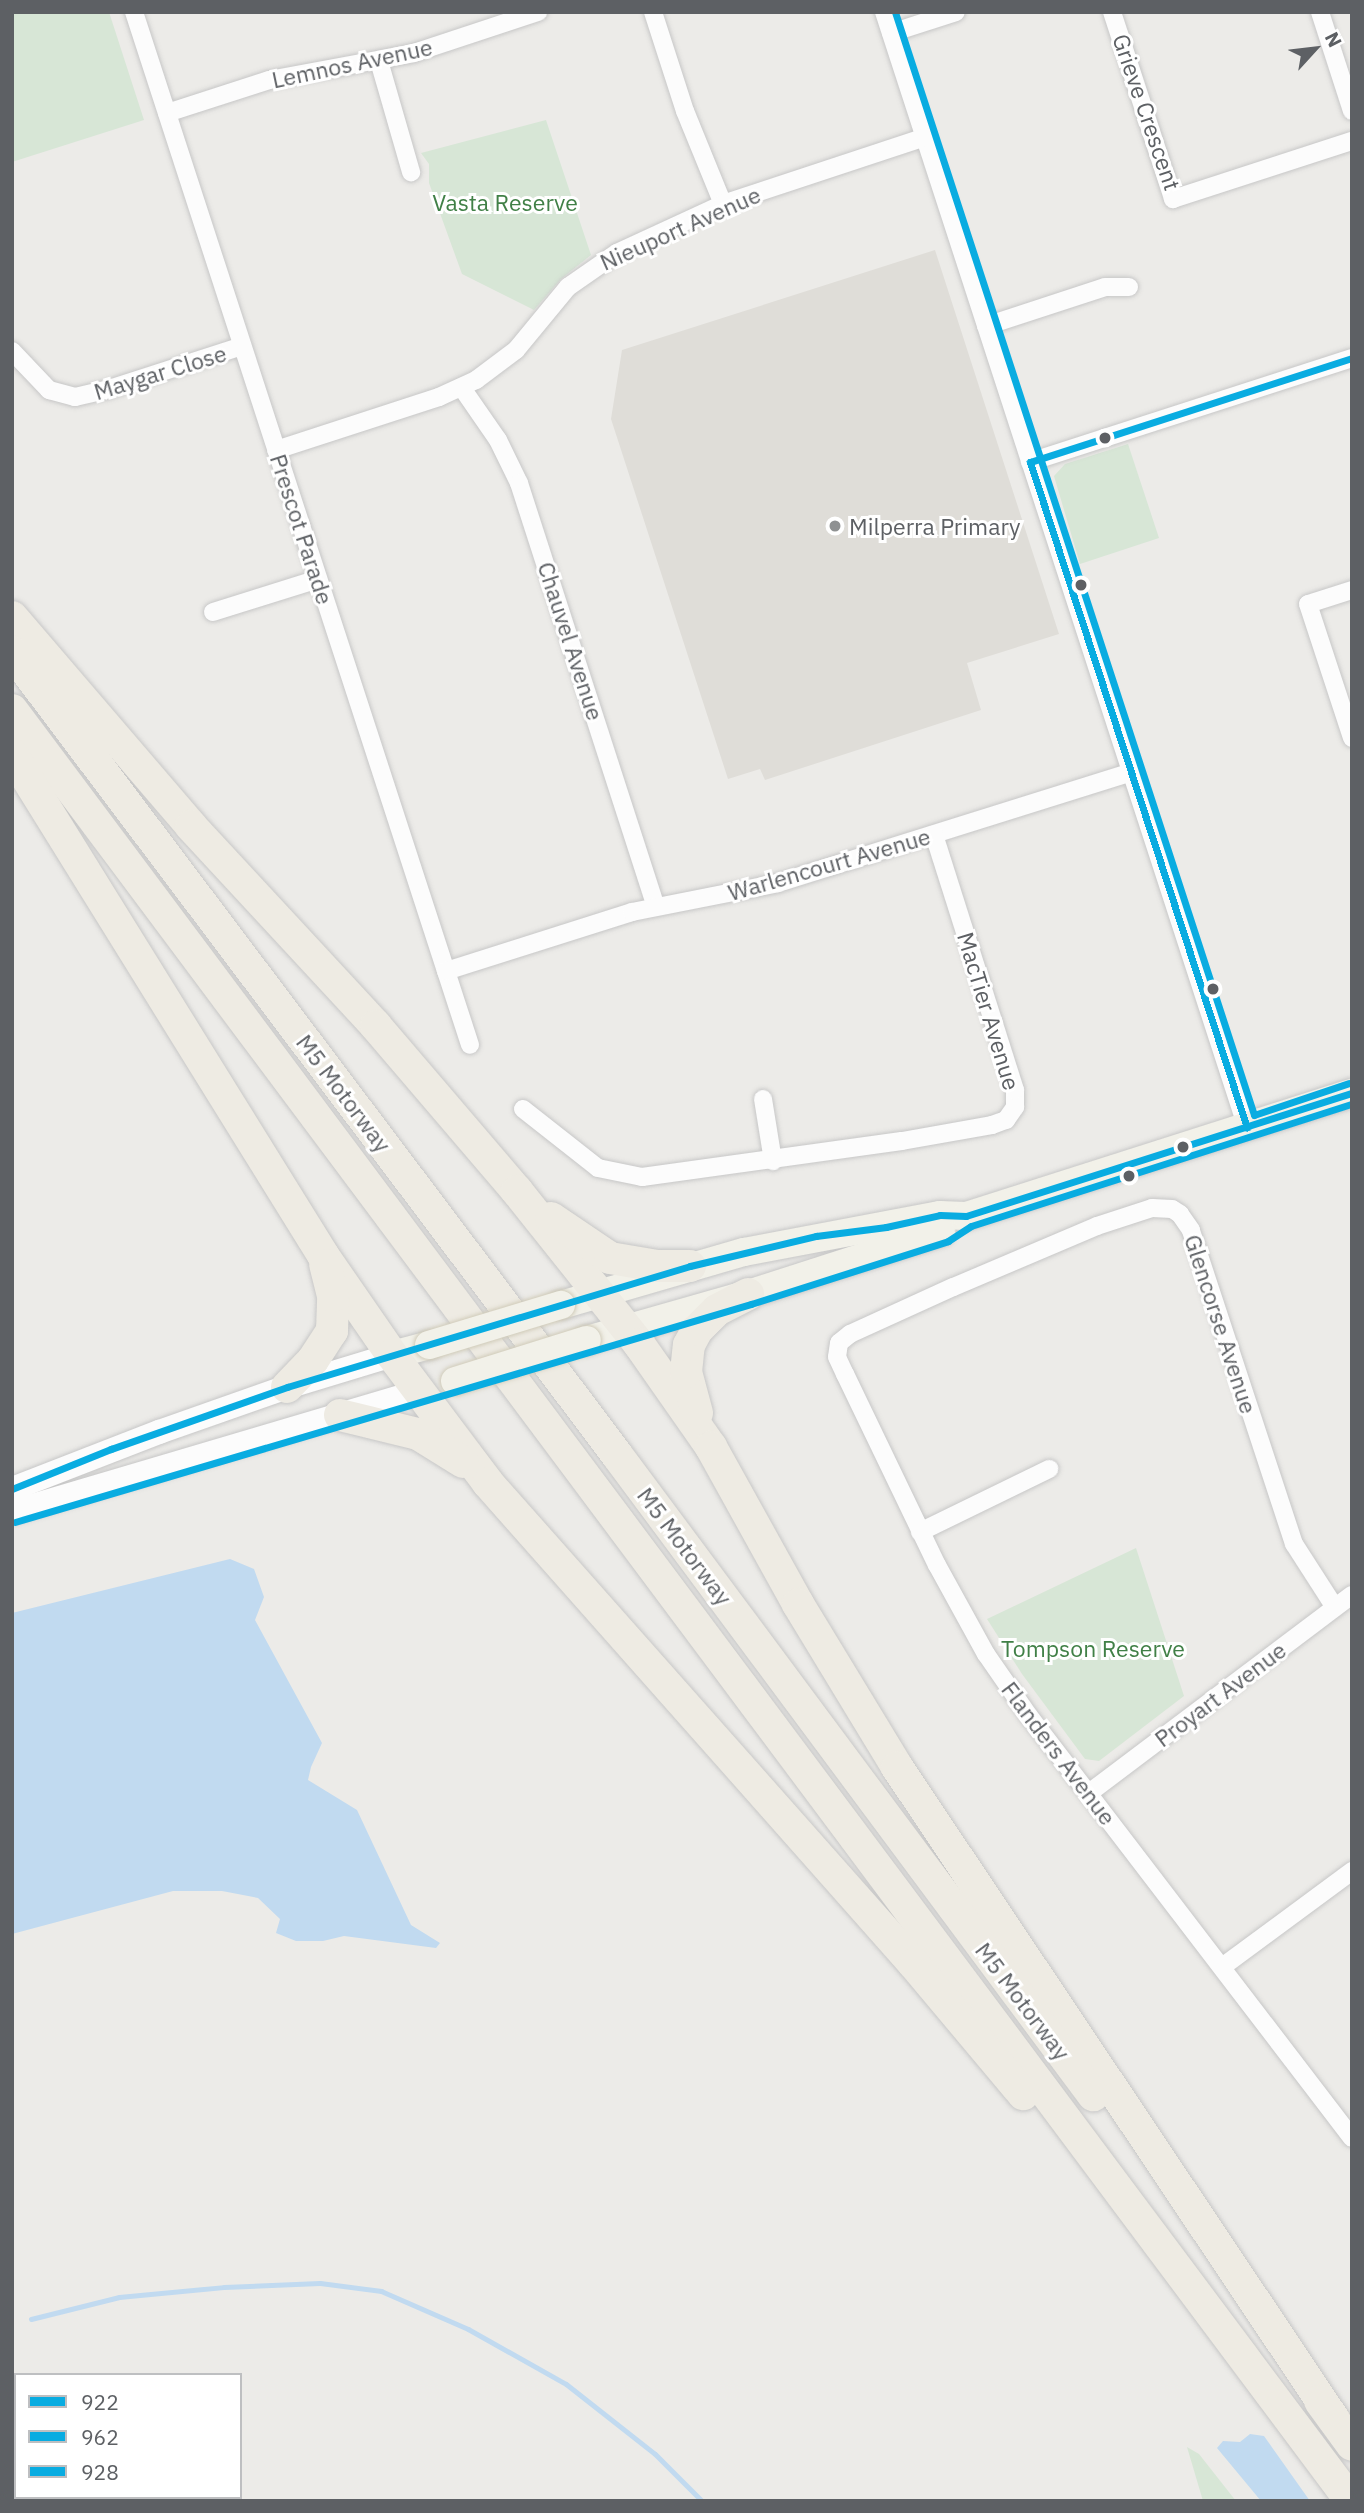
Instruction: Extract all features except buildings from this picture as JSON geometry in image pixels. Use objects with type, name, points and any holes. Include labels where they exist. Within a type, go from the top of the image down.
[{"type":"highway","points":[[12,617],[191,826],[376,1026],[517,1191],[624,1329],[639,1344],[711,1447],[805,1615],[897,1767],[1333,2418]]},
{"type":"highway","name":"M5 Motorway","points":[[12,652],[617,1455],[1352,2445]]},
{"type":"highway","name":"M5 Motorway","points":[[12,710],[1351,2501]]},
{"type":"highway","points":[[12,754],[323,1255],[392,1355],[488,1483],[950,2006],[1231,2337]]},
{"type":"highway","points":[[517,1191],[610,1258],[657,1266],[690,1266]]},
{"type":"highway","points":[[287,1387],[313,1360],[332,1331],[333,1296],[323,1255]]},
{"type":"highway","points":[[711,1447],[694,1407],[686,1373],[689,1345],[697,1329],[717,1310],[748,1294]]},
{"type":"highway","points":[[340,1415],[418,1434],[453,1454],[488,1483]]},
{"type":"main road","points":[[12,1511],[748,1294],[945,1231],[966,1216],[1352,1093]]},
{"type":"main road","points":[[12,1489],[111,1449],[287,1387],[690,1266],[816,1236],[886,1227],[940,1215],[966,1216]]},
{"type":"street","name":"Prescot Parade","points":[[134,12],[470,1045]]},
{"type":"street","name":"Lemnos Avenue","points":[[167,113],[269,80],[414,53],[538,12]]},
{"type":"street","points":[[653,12],[685,111],[723,204]]},
{"type":"street","points":[[884,12],[1247,1128]]},
{"type":"street","points":[[891,33],[956,12]]},
{"type":"street","name":"Grieve Crescent","points":[[1112,12],[1173,200],[1352,141]]},
{"type":"street","points":[[1320,12],[1352,111]]},
{"type":"street","points":[[379,61],[411,172]]},
{"type":"street","name":"Nieuport Avenue","points":[[276,450],[462,387],[503,362],[568,288],[599,263],[723,204],[925,137]]},
{"type":"street","points":[[986,326],[1105,288],[1129,287]]},
{"type":"street","name":"Maygar Close","points":[[12,351],[48,390],[75,397],[100,392],[242,346]]},
{"type":"street","points":[[1030,462],[1352,358]]},
{"type":"street","name":"Chauvel Avenue","points":[[462,387],[498,440],[519,483],[656,906]]},
{"type":"street","points":[[213,612],[318,579]]},
{"type":"street","points":[[1352,590],[1308,604],[1352,738]]},
{"type":"street","name":"Warlencourt Avenue","points":[[446,971],[656,906],[768,886],[1130,773]]},
{"type":"street","name":"MacTier Avenue","points":[[523,1109],[598,1168],[628,1176],[657,1177],[992,1125],[1006,1119],[1015,1107],[1013,1081],[934,835]]},
{"type":"street","points":[[763,1099],[773,1161]]},
{"type":"street","name":"Glencorse Avenue","points":[[850,1334],[1097,1226],[1152,1208],[1172,1209],[1180,1214],[1191,1230],[1294,1545],[1335,1606]]},
{"type":"street","name":"Flanders Avenue","points":[[850,1334],[839,1343],[837,1357],[920,1532],[986,1654],[1352,2138]]},
{"type":"street","points":[[920,1532],[1049,1469]]},
{"type":"street","name":"Proyart Avenue","points":[[1089,1793],[1352,1595]]},
{"type":"street","points":[[1222,1967],[1352,1871]]},
{"type":"shaded area","name":"Milperra Primary","points":[[935,250],[1059,634],[967,663],[981,710],[765,780],[760,769],[728,779],[611,419],[622,350]]},
{"type":"green space","points":[[12,12],[109,12],[144,120],[12,162]]},
{"type":"green space","name":"Vasta Reserve","points":[[546,120],[591,255],[561,279],[534,310],[462,274],[429,183],[429,164],[421,153]]},
{"type":"green space","points":[[1128,444],[1159,538],[1080,564],[1054,476],[1065,464]]},
{"type":"green space","name":"Tompson Reserve","points":[[1136,1548],[1184,1696],[1099,1761],[1085,1759],[1022,1674],[987,1619]]},
{"type":"green space","points":[[1187,2447],[1199,2454],[1236,2501],[1203,2501]]},
{"type":"water","points":[[230,1559],[254,1569],[264,1597],[255,1620],[322,1743],[308,1780],[357,1810],[411,1925],[440,1943],[436,1948],[344,1936],[323,1941],[296,1941],[276,1933],[280,1919],[258,1898],[222,1891],[173,1891],[12,1934],[12,1613]]},
{"type":"water","points":[[1250,2434],[1264,2436],[1310,2501],[1261,2501],[1217,2448],[1223,2441],[1240,2442]]},
{"type":"waterway","points":[[31,2319],[119,2297],[224,2287],[320,2283],[381,2291],[468,2329],[566,2384],[655,2454],[702,2501]]},
{"type":"transit line","name":"928","points":[[895,12],[1254,1115],[1349,1083]]},
{"type":"transit line","name":"922","points":[[1030,462],[1352,358]]},
{"type":"transit line","name":"922","points":[[1030,462],[1247,1128]]},
{"type":"transit line","name":"922","points":[[12,1489],[111,1449],[287,1387],[690,1266],[816,1236],[886,1227],[940,1215],[966,1216],[1352,1093]]},
{"type":"transit line","name":"962","points":[[15,1522],[751,1304],[948,1241],[971,1226],[1352,1104]]},
{"type":"place","name":"Milperra Primary","points":[[835,526]]}]
